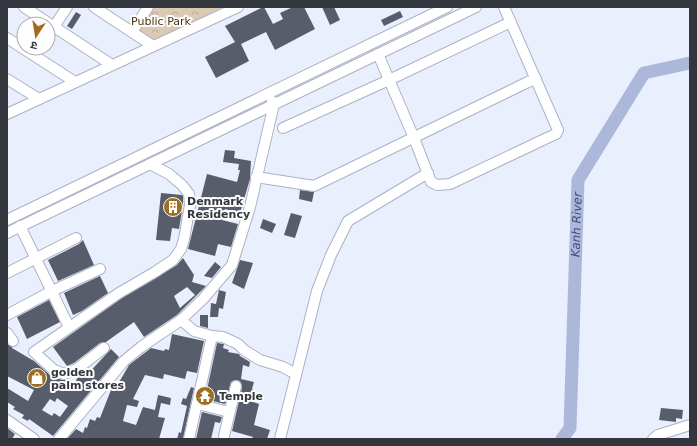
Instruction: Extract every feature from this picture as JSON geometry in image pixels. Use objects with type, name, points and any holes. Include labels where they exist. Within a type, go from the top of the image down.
[{"type":"street","points":[[24,7],[38,16]]},
{"type":"street","points":[[56,24],[67,7]]},
{"type":"street","points":[[94,7],[106,10],[132,32],[154,46]]},
{"type":"street","points":[[132,32],[148,7]]},
{"type":"street","points":[[7,114],[238,7]]},
{"type":"street","points":[[7,220],[447,7]]},
{"type":"street","points":[[7,233],[476,7]]},
{"type":"street","points":[[378,54],[431,182],[436,185],[450,184],[556,134],[558,130],[504,7]]},
{"type":"street","points":[[283,128],[389,80],[510,22]]},
{"type":"street","points":[[56,28],[112,65]]},
{"type":"street","points":[[7,38],[75,82]]},
{"type":"street","points":[[7,79],[39,99]]},
{"type":"street","points":[[256,177],[314,186],[536,79]]},
{"type":"street","points":[[59,439],[124,361],[141,347],[181,320],[203,299],[232,265],[250,207],[274,104],[268,94]]},
{"type":"street","points":[[104,348],[77,369],[64,374],[54,370],[34,352],[119,293],[173,260],[181,249],[190,205],[189,194],[182,185],[169,174],[150,164]]},
{"type":"street","points":[[280,439],[317,292],[331,255],[348,221],[428,173]]},
{"type":"street","points":[[20,226],[69,328]]},
{"type":"street","points":[[7,273],[76,238]]},
{"type":"street","points":[[7,315],[52,291],[100,269]]},
{"type":"street","points":[[181,320],[194,331],[212,336],[223,337],[238,344],[244,350],[260,360],[283,367],[296,374]]},
{"type":"street","points":[[189,439],[212,336]]},
{"type":"street","points":[[224,436],[236,386]]},
{"type":"street","points":[[198,404],[229,412]]},
{"type":"street","points":[[7,420],[34,439]]},
{"type":"street","points":[[653,439],[658,435],[690,425]]},
{"type":"green space","name":"Public Park","points":[[154,7],[223,7],[152,42],[136,33]]},
{"type":"building","points":[[263,7],[273,24],[283,19],[280,13],[293,7],[304,7],[315,29],[275,50],[266,32],[241,44],[249,61],[216,78],[205,57],[235,42],[225,26]]},
{"type":"building","points":[[322,7],[334,7],[340,20],[330,25]]},
{"type":"building","points":[[400,11],[403,17],[384,26],[381,20]]},
{"type":"building","points":[[76,12],[81,15],[72,29],[67,26]]},
{"type":"building","points":[[225,150],[235,151],[234,158],[251,161],[250,179],[240,213],[225,209],[222,220],[238,224],[231,247],[218,244],[215,256],[188,249],[207,174],[237,182],[240,170],[238,170],[239,164],[223,162]]},
{"type":"building","points":[[300,190],[314,192],[312,202],[299,199]]},
{"type":"building","name":"Denmark Residency","points":[[161,193],[183,196],[179,229],[172,228],[170,241],[156,240]]},
{"type":"building","points":[[291,213],[302,216],[295,238],[284,235]]},
{"type":"building","points":[[263,219],[276,224],[272,233],[260,228]]},
{"type":"building","points":[[83,240],[94,265],[58,281],[48,260],[79,244]]},
{"type":"building","points":[[183,258],[194,275],[192,282],[206,286],[177,315],[144,337],[134,322],[106,342],[100,343],[74,363],[67,366],[53,347],[122,298],[177,265]],"holes":[[[187,287],[195,295],[180,308],[174,296]]]},
{"type":"building","points":[[240,260],[253,263],[244,289],[232,283]]},
{"type":"building","points":[[215,262],[221,267],[212,278],[204,276]]},
{"type":"building","points":[[100,276],[108,293],[82,311],[73,315],[64,293]]},
{"type":"building","points":[[219,290],[226,292],[223,309],[219,308],[218,317],[210,317],[211,303],[216,304]]},
{"type":"building","points":[[49,300],[60,322],[27,339],[17,317]]},
{"type":"building","points":[[200,315],[208,315],[208,328],[200,326]]},
{"type":"building","points":[[172,334],[204,341],[197,373],[187,371],[185,379],[164,374],[163,379],[145,375],[133,399],[139,401],[137,407],[127,405],[123,421],[136,425],[143,407],[155,410],[158,395],[171,398],[170,405],[161,403],[158,417],[165,418],[159,439],[67,439],[76,429],[83,433],[85,427],[87,428],[90,419],[95,421],[97,417],[100,418],[111,390],[114,391],[129,365],[151,348],[164,351],[165,349],[169,350]]},
{"type":"building","points":[[217,343],[224,344],[223,348],[229,350],[228,352],[239,354],[250,362],[249,367],[243,365],[241,379],[254,382],[250,401],[259,404],[254,425],[270,430],[267,439],[252,439],[253,437],[232,431],[242,388],[240,381],[235,380],[231,382],[225,404],[205,399]]},
{"type":"building","points":[[7,344],[34,361],[51,376],[62,380],[68,380],[82,387],[76,380],[80,375],[84,378],[111,349],[119,357],[53,436],[29,419],[28,421],[22,418],[24,415],[13,409],[15,407],[7,402],[7,388],[28,401],[34,390],[7,376]],"holes":[[[57,398],[68,406],[60,417],[54,413],[52,416],[42,410],[50,399],[55,402]]]},
{"type":"building","points":[[191,387],[194,388],[183,439],[177,439],[179,432],[181,433],[187,406],[181,404],[183,398],[186,399]]},
{"type":"building","points":[[661,408],[683,410],[682,419],[676,418],[676,422],[659,420]]},
{"type":"building","points":[[202,412],[222,417],[220,423],[215,422],[211,439],[196,439]]},
{"type":"building","points":[[7,428],[15,434],[12,439],[7,439]]},
{"type":"waterway","name":"Kanh River","points":[[562,439],[570,428],[578,180],[644,73],[690,63]]},
{"type":"place","name":"Denmark Residency","points":[[173,207]]},
{"type":"place","name":"golden palm stores","points":[[37,378]]},
{"type":"place","name":"Temple","points":[[205,396]]}]
